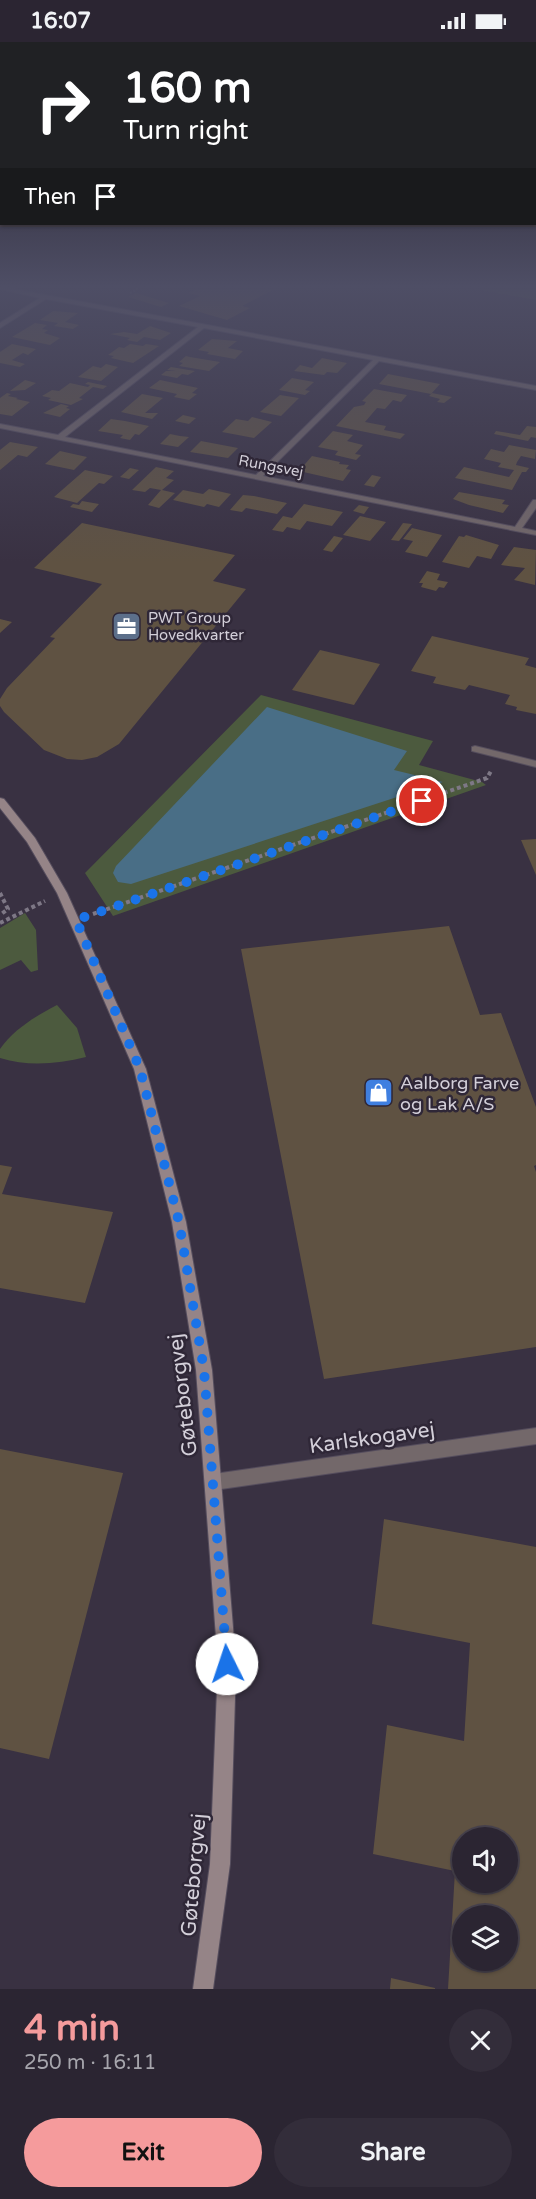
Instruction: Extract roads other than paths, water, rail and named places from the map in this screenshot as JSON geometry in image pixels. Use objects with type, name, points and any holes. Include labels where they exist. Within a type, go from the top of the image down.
[{"type":"street","points":[[59,438],[134,380]]},
{"type":"street","points":[[257,478],[356,380]]},
{"type":"street","points":[[491,380],[536,388]]},
{"type":"street","name":"Rungsvej","points":[[0,426],[536,533]]},
{"type":"street","points":[[517,530],[536,502]]},
{"type":"street","points":[[475,749],[536,764]]},
{"type":"street","name":"Gøteborgvej","points":[[0,801],[31,840],[62,892],[140,1069],[179,1222],[204,1370],[227,1664],[220,1864],[203,1989]]},
{"type":"street","name":"Karlskogavej","points":[[214,1482],[536,1436]]},
{"type":"water","points":[[267,707],[407,751],[394,770],[443,782],[131,884],[118,882],[113,873],[116,866]]},
{"type":"place","name":"PWT Group Hovedkvarter","points":[[127,627]]},
{"type":"place","name":"Aalborg Farve og Lak A/S","points":[[379,1093]]}]
